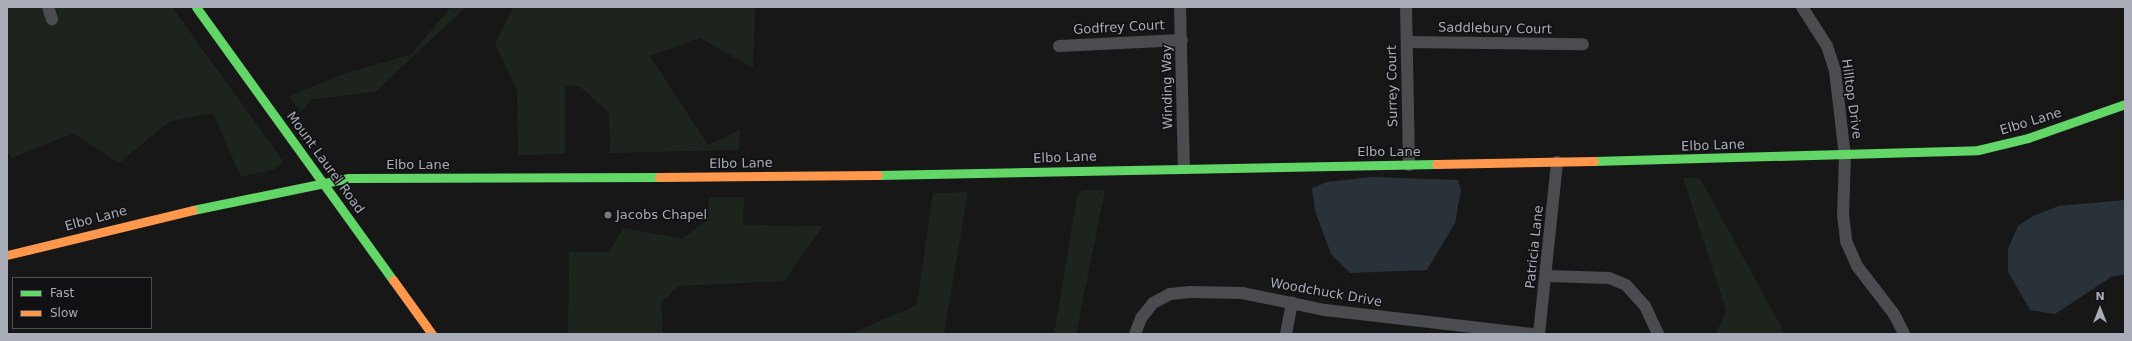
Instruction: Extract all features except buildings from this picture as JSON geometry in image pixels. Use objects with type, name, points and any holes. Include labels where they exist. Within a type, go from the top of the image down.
[{"type":"street","points":[[48,7],[52,19]]},
{"type":"street","name":"Mount Laurel Road","points":[[196,7],[324,181],[432,334]]},
{"type":"street","name":"Winding Way","points":[[1180,7],[1184,168]]},
{"type":"street","name":"Surrey Court","points":[[1406,7],[1408,164]]},
{"type":"street","name":"Hilltop Drive","points":[[1802,7],[1832,58],[1846,156],[1843,215],[1846,241],[1857,266],[1894,314],[1904,334]]},
{"type":"street","name":"Godfrey Court","points":[[1059,46],[1182,40]]},
{"type":"street","name":"Saddlebury Court","points":[[1407,42],[1583,44]]},
{"type":"street","name":"Elbo Lane","points":[[7,255],[324,181],[772,177],[1846,156],[1978,150],[2028,138],[2125,104]]},
{"type":"street","name":"Patricia Lane","points":[[1540,334],[1548,276],[1557,162]]},
{"type":"street","points":[[1548,276],[1609,278],[1626,285],[1645,306],[1658,334]]},
{"type":"street","name":"Woodchuck Drive","points":[[1136,334],[1146,309],[1170,294],[1231,292],[1365,315],[1532,334]]},
{"type":"street","points":[[1286,334],[1292,303]]},
{"type":"shaded area","points":[[7,7],[172,7],[283,161],[273,170],[241,177],[213,113],[169,122],[119,163],[73,133],[12,158],[7,151]]},
{"type":"shaded area","points":[[451,7],[466,7],[376,91],[311,100],[301,112],[289,96],[346,73],[410,55]]},
{"type":"shaded area","points":[[513,7],[755,7],[753,68],[700,38],[650,56],[708,145],[740,130],[739,150],[610,153],[609,112],[579,86],[565,85],[565,154],[518,155],[517,90],[495,44]]},
{"type":"shaded area","points":[[1371,177],[1458,180],[1461,190],[1455,223],[1427,270],[1350,273],[1331,254],[1315,211],[1312,188],[1327,182]]},
{"type":"shaded area","points":[[1683,178],[1700,178],[1785,334],[1716,334],[1726,310]]},
{"type":"shaded area","points":[[1082,190],[1105,190],[1076,334],[1054,334],[1077,197]]},
{"type":"shaded area","points":[[968,192],[944,334],[850,334],[917,305],[933,193]]},
{"type":"shaded area","points":[[709,197],[744,197],[743,225],[823,226],[784,281],[679,286],[661,302],[663,334],[568,334],[569,252],[608,252],[624,228],[682,239],[707,220]]},
{"type":"shaded area","points":[[2125,200],[2125,274],[2111,277],[2055,314],[2030,310],[2008,272],[2008,249],[2018,226],[2033,216],[2059,206]]},
{"type":"traffic: fast","points":[[196,7],[393,280]]},
{"type":"traffic: fast","points":[[1594,161],[1978,150],[2028,138],[2125,104]]},
{"type":"traffic: fast","points":[[878,175],[1436,164]]},
{"type":"traffic: fast","points":[[193,210],[349,178],[659,177]]},
{"type":"traffic: slow","points":[[1436,164],[1594,161]]},
{"type":"traffic: slow","points":[[659,177],[878,175]]},
{"type":"traffic: slow","points":[[7,255],[193,210]]},
{"type":"traffic: slow","points":[[393,280],[432,334]]},
{"type":"place","name":"Jacobs Chapel","points":[[608,215]]}]
